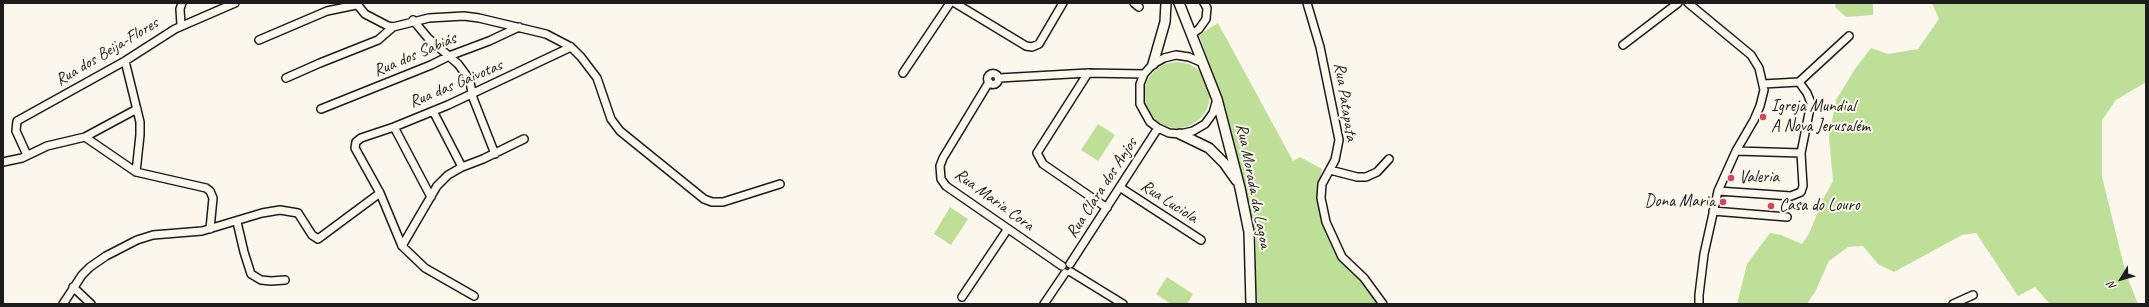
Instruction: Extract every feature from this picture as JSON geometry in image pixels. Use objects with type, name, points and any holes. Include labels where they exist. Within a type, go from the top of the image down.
[{"type":"street","points":[[181,25],[182,3]]},
{"type":"street","name":"Rua dos Beija-Flores","points":[[27,155],[16,132],[17,121],[125,61],[181,25],[235,3]]},
{"type":"street","points":[[326,3],[327,11]]},
{"type":"street","points":[[903,73],[950,3]]},
{"type":"street","points":[[955,3],[1026,46],[1032,47],[1039,44],[1063,3]]},
{"type":"street","points":[[1153,64],[1165,22],[1166,3]]},
{"type":"street","name":"Rua Morada da Lagoa","points":[[1179,3],[1217,99],[1240,188],[1249,232],[1251,304]]},
{"type":"street","points":[[1192,34],[1199,29],[1206,19],[1207,8],[1204,3]]},
{"type":"street","name":"Rua Patapata","points":[[1307,3],[1320,47],[1337,124],[1339,140],[1338,153],[1330,170],[1325,176],[1321,191],[1326,222],[1342,257],[1364,278],[1383,304]]},
{"type":"street","points":[[1623,45],[1678,3]]},
{"type":"street","points":[[1688,3],[1751,55],[1757,63],[1763,84],[1760,106],[1754,120],[1736,151],[1718,191],[1704,254],[1699,304]]},
{"type":"street","points":[[259,40],[327,11],[356,4],[371,19],[393,27]]},
{"type":"street","points":[[286,78],[320,63],[372,44],[385,36],[393,27],[414,20],[460,16],[479,18],[546,34],[571,47],[581,57],[597,78],[611,119],[620,131],[704,199],[712,202],[723,202],[780,184]]},
{"type":"street","points":[[414,20],[428,38],[449,56],[467,76],[470,82],[472,94],[495,154]]},
{"type":"street","name":"Rua dos Sabiás","points":[[322,110],[431,65],[449,56],[490,41],[518,27]]},
{"type":"street","points":[[1763,84],[1799,82],[1849,36]]},
{"type":"street","name":"Rua das Gaivotas","points":[[380,193],[355,148],[356,142],[360,138],[394,127],[472,94],[571,47]]},
{"type":"street","points":[[1203,62],[1189,57],[1176,56],[1164,58],[1153,64],[1144,74],[1140,84],[1140,104],[1150,122],[1158,128],[1180,134],[1199,142],[1217,155],[1240,188]]},
{"type":"street","points":[[125,61],[140,122],[136,172]]},
{"type":"street","points":[[1107,208],[1043,164],[1037,153],[1088,73],[1144,74]]},
{"type":"street","name":"Rua Maria Cora","points":[[1088,73],[999,78],[996,84],[989,82],[943,158],[939,173],[946,186],[1007,230],[1066,270],[1123,304]]},
{"type":"street","points":[[1718,191],[1791,196],[1799,194],[1803,190],[1802,153],[1811,103],[1807,93],[1799,82]]},
{"type":"street","name":"Rua Morada da Lagoa","points":[[1180,134],[1193,131],[1205,124],[1213,113],[1217,99]]},
{"type":"street","points":[[3,162],[15,161],[48,146],[85,137],[137,109]]},
{"type":"street","points":[[432,111],[462,167]]},
{"type":"street","points":[[394,127],[430,197]]},
{"type":"street","name":"Rua Clara dos Anjos","points":[[1066,270],[1073,268],[1070,264],[1121,188],[1158,128]]},
{"type":"street","points":[[85,137],[136,172],[206,188],[210,191],[213,198],[210,229]]},
{"type":"street","points":[[402,246],[430,197],[443,179],[462,167],[495,154],[524,139]]},
{"type":"street","points":[[1736,151],[1802,153]]},
{"type":"street","points":[[1330,170],[1357,177],[1366,177],[1378,172],[1389,159]]},
{"type":"street","name":"Rua Luciola","points":[[1121,188],[1201,240]]},
{"type":"street","points":[[63,304],[73,287],[90,268],[106,256],[137,240],[153,235],[190,233],[210,229],[238,222],[268,211],[288,211],[298,214],[314,237],[318,239],[380,193],[402,246],[424,268],[439,278],[474,296]]},
{"type":"street","points":[[1713,211],[1787,216]]},
{"type":"street","points":[[238,222],[244,252],[251,274],[266,280],[285,280]]},
{"type":"street","points":[[962,297],[1007,230]]},
{"type":"street","points":[[1044,304],[1066,270]]},
{"type":"street","points":[[73,287],[91,304]]},
{"type":"street","points":[[1953,304],[1973,295]]},
{"type":"green space","points":[[1836,3],[1873,3],[1873,15],[1846,17],[1835,7]]},
{"type":"green space","points":[[1932,3],[2146,3],[2146,82],[2116,100],[2102,120],[2102,177],[2126,274],[2138,304],[2050,304],[2035,287],[2018,296],[1976,233],[1962,235],[1894,272],[1878,264],[1863,246],[1848,247],[1829,261],[1815,292],[1807,304],[1737,304],[1747,264],[1770,233],[1781,235],[1802,244],[1809,234],[1823,199],[1833,181],[1829,137],[1836,100],[1855,69],[1871,48],[1888,54],[1918,49],[1939,19]]},
{"type":"green space","points":[[1218,23],[1293,161],[1300,157],[1322,169],[1317,196],[1324,226],[1343,263],[1363,279],[1378,304],[1255,304],[1256,237],[1217,85],[1199,35]]},
{"type":"green space","points":[[1177,62],[1190,65],[1200,72],[1207,82],[1210,95],[1207,108],[1200,118],[1190,125],[1177,128],[1164,125],[1154,118],[1147,108],[1144,95],[1147,82],[1154,72],[1164,65]]},
{"type":"green space","points":[[1098,124],[1115,135],[1098,161],[1081,150]]},
{"type":"green space","points":[[950,207],[968,219],[951,245],[934,234]]},
{"type":"green space","points":[[1167,277],[1193,294],[1187,304],[1171,304],[1156,294]]},
{"type":"place","name":"Igreja Mundial A Nova Jerusalém","points":[[1763,117]]},
{"type":"place","name":"Valeria","points":[[1731,178]]},
{"type":"place","name":"Dona Maria","points":[[1723,202]]},
{"type":"place","name":"Casa do Louro","points":[[1771,206]]}]
